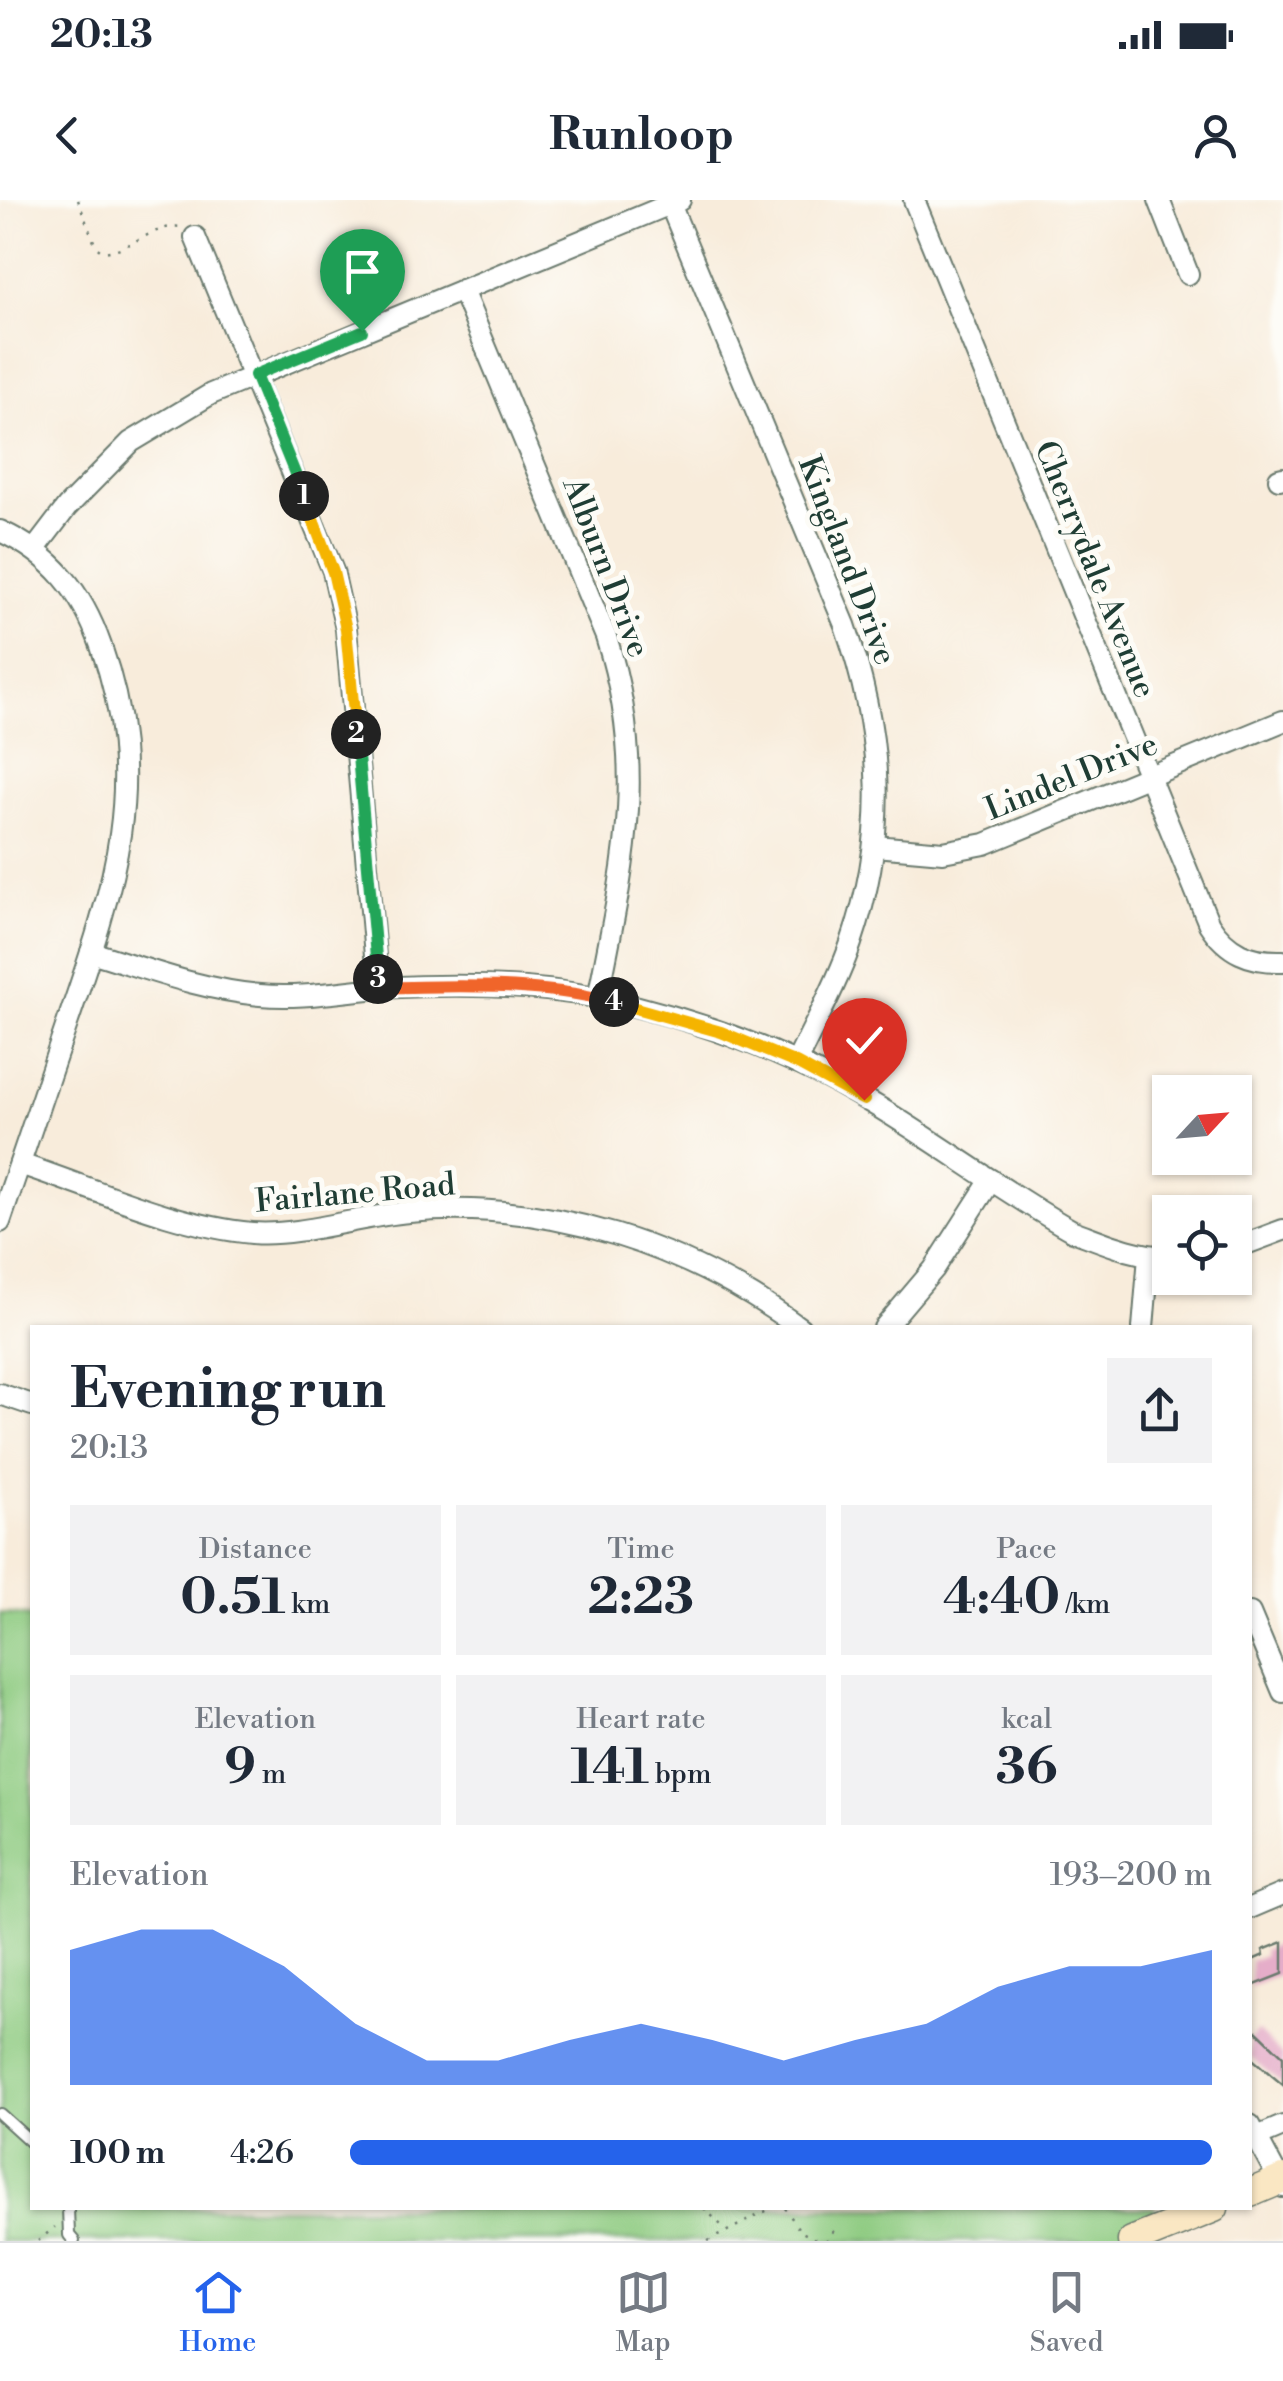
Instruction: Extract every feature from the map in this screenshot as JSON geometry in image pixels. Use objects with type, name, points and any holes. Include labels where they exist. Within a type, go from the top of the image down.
[{"type":"street","name":"Cherrydale Avenue","points":[[914,200],[1208,924],[1236,952],[1254,960],[1283,961]]},
{"type":"street","points":[[1158,200],[1188,274]]},
{"type":"street","points":[[34,549],[66,506],[131,442],[211,394],[675,202]]},
{"type":"street","name":"Kingland Drive","points":[[675,202],[838,608],[863,678],[874,732],[878,781],[876,846],[866,892],[850,944],[796,1063]]},
{"type":"street","points":[[195,236],[324,546],[346,629],[378,988]]},
{"type":"street","name":"Alburn Drive","points":[[462,290],[606,637],[622,694],[630,756],[630,817],[598,998]]},
{"type":"street","points":[[0,531],[34,549],[69,581],[92,619],[116,694],[123,740],[125,807],[118,856],[92,952],[0,1222]]},
{"type":"street","name":"Lindel Drive","points":[[876,846],[943,852],[985,844],[1283,721]]},
{"type":"street","points":[[92,952],[211,988],[262,996],[475,986],[598,998],[721,1032],[796,1063],[864,1100],[1073,1232],[1111,1247],[1152,1255]]},
{"type":"street","name":"Fairlane Road","points":[[20,1164],[185,1220],[243,1232],[277,1232],[428,1210],[516,1215],[581,1225],[681,1258],[732,1282],[796,1325]]},
{"type":"street","points":[[887,1325],[934,1269],[991,1180]]},
{"type":"street","points":[[1252,1242],[1283,1230]]},
{"type":"street","points":[[1145,1325],[1152,1292]]},
{"type":"street","points":[[0,1394],[30,1404]]},
{"type":"street","points":[[1252,1618],[1283,1692]]},
{"type":"street","points":[[1252,1907],[1283,1894]]},
{"type":"street","points":[[1252,2192],[1282,2182],[1254,2131],[1283,2126]]},
{"type":"street","points":[[1132,2241],[1209,2210]]},
{"type":"lane","points":[[0,2114],[30,2141]]},
{"type":"lane","points":[[68,2210],[68,2235],[74,2241]]},
{"type":"path","points":[[78,200],[96,246],[103,252],[178,225],[195,236]]},
{"type":"path","points":[[706,2210],[726,2230]]},
{"type":"path","points":[[708,2241],[768,2210]]},
{"type":"path","points":[[786,2210],[800,2231],[819,2241]]},
{"type":"path","points":[[826,2241],[834,2230]]},
{"type":"green space","points":[[0,1613],[30,1617],[30,2210],[1155,2210],[1165,2227],[1132,2241],[0,2241]]},
{"type":"building","points":[[1283,1942],[1283,1974],[1252,1986],[1252,1960],[1264,1955],[1263,1950]]},
{"type":"building","points":[[1257,2031],[1283,2056],[1283,2085],[1252,2059],[1252,2037]]},
{"type":"route","points":[[362,331],[255,375],[324,546],[346,629],[378,988],[475,986],[598,998],[721,1032],[796,1063],[864,1100]]}]
